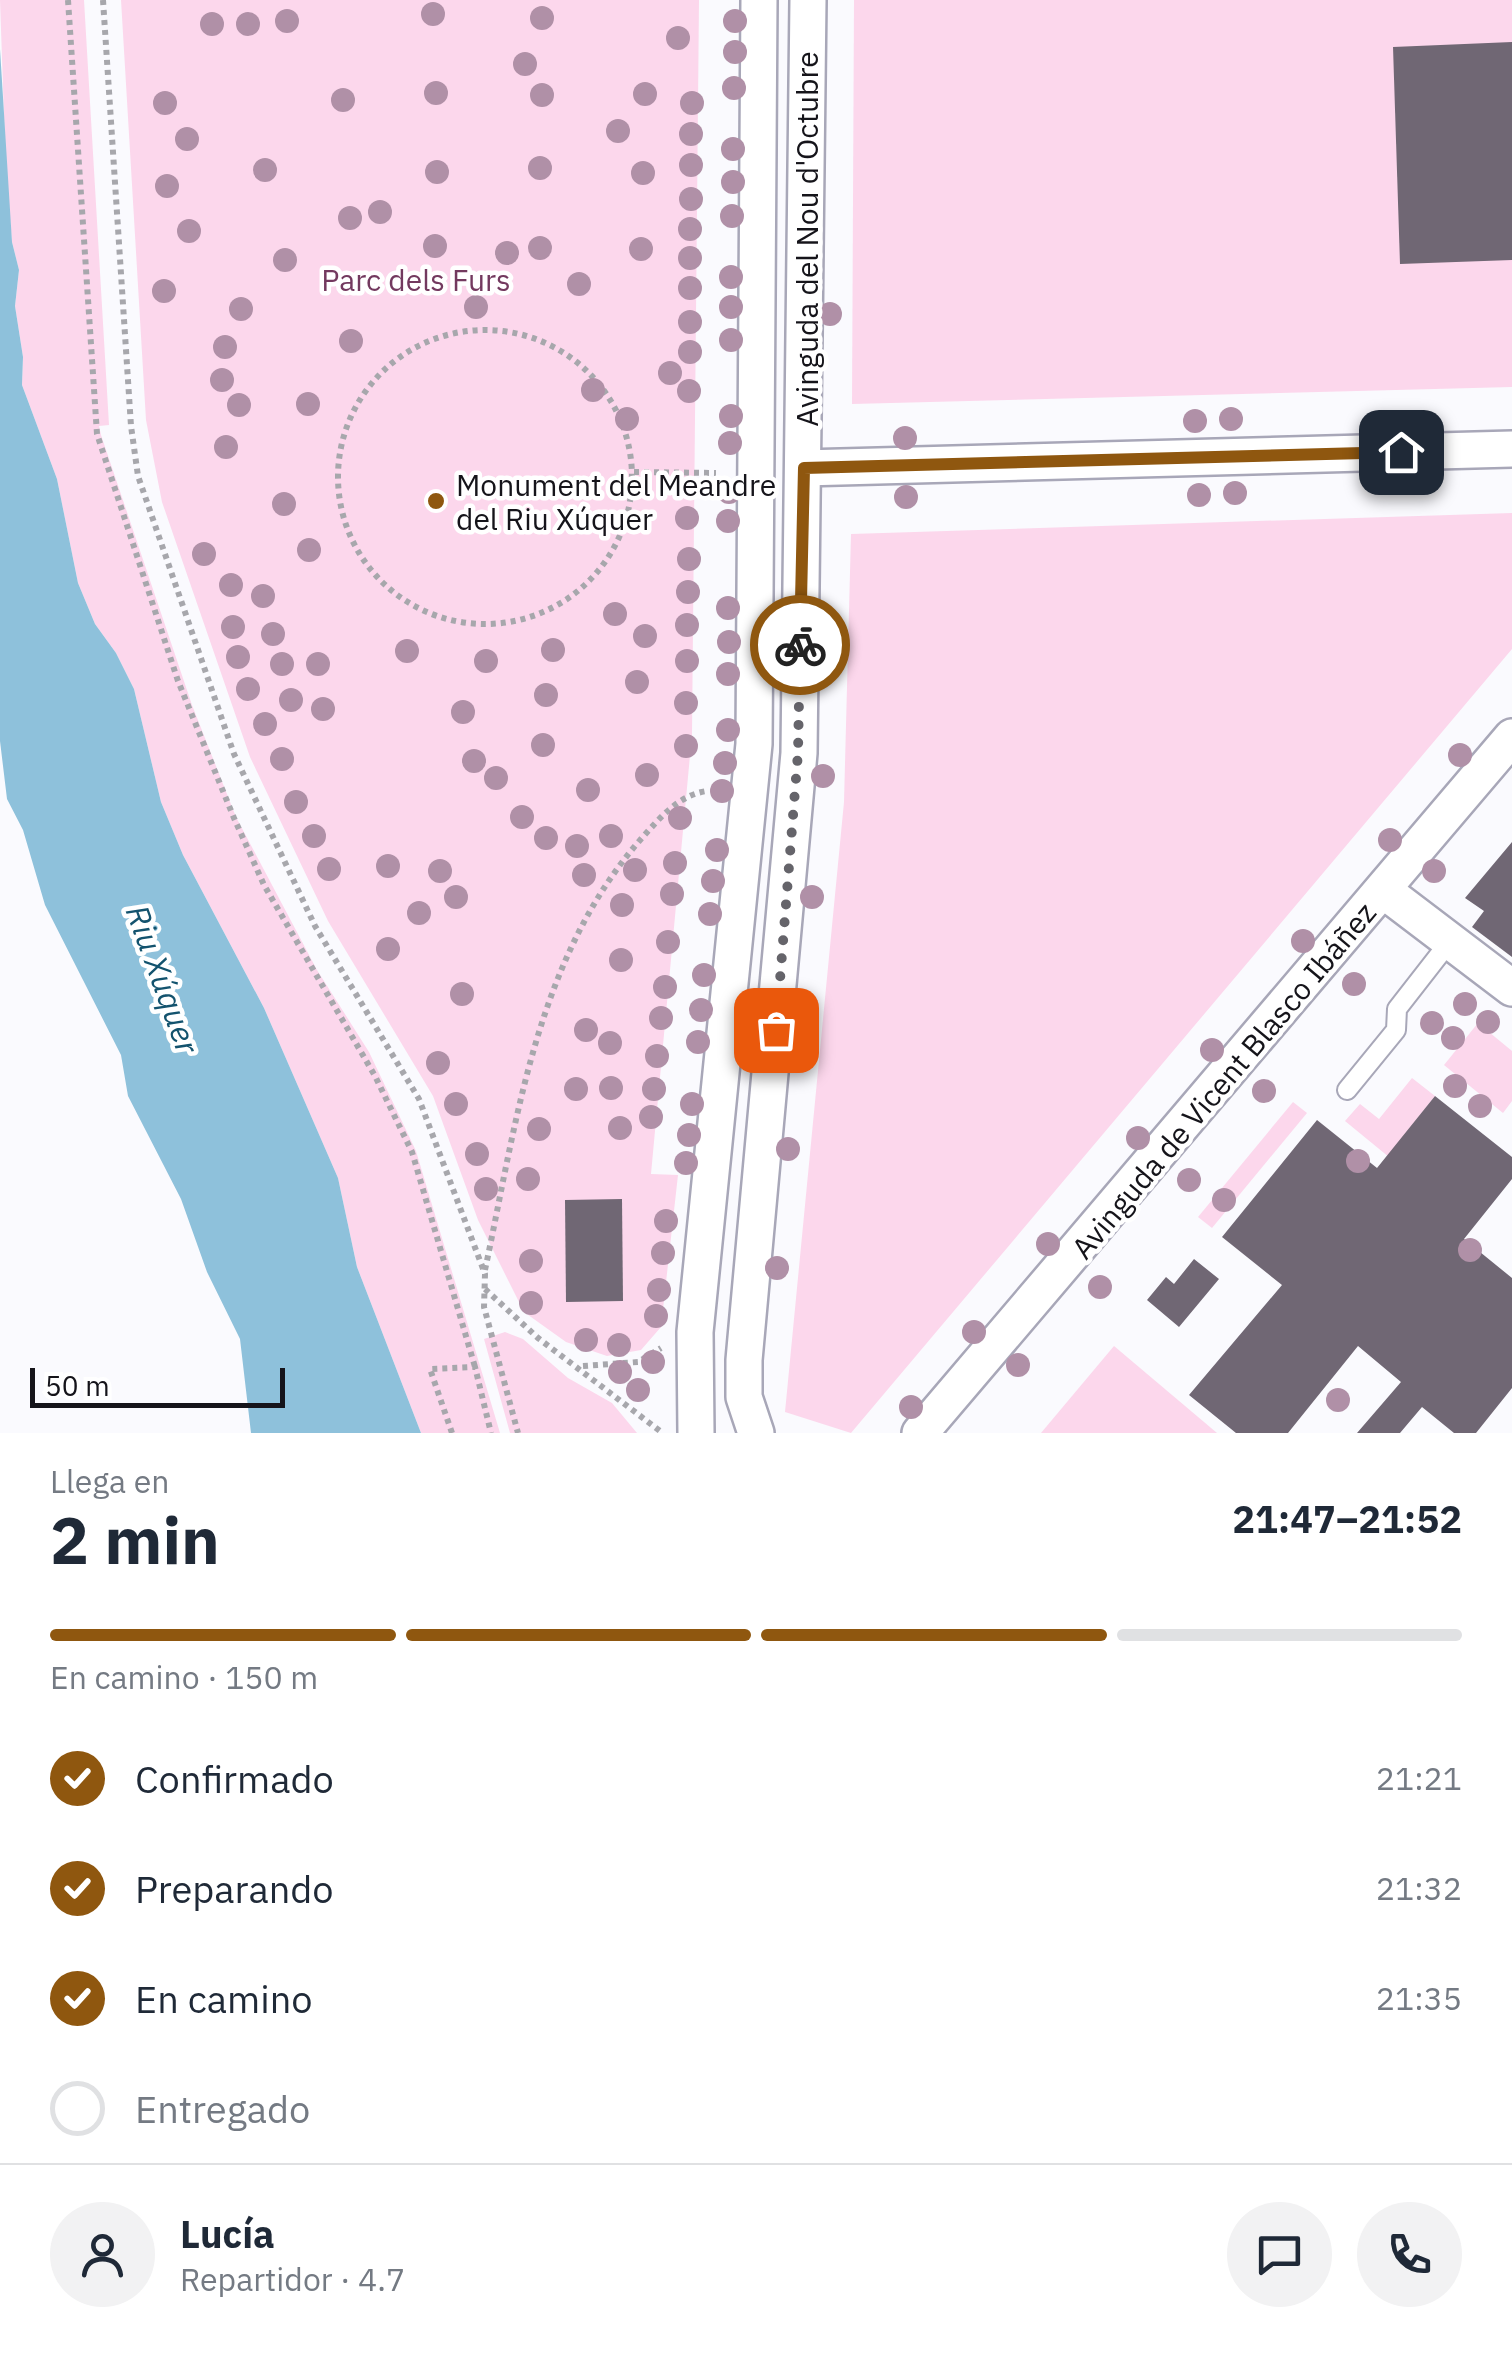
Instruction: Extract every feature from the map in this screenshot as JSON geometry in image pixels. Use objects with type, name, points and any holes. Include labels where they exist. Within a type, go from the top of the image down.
[{"type":"street","name":"Avinguda del Nou d'Octubre","points":[[696,1433],[696,1332],[754,744],[759,0]]},
{"type":"street","name":"Avinguda del Nou d'Octubre","points":[[756,1433],[744,1397],[744,1360],[798,753],[808,0]]},
{"type":"street","points":[[804,468],[1512,449]]},
{"type":"street","name":"Avinguda de Vicent Blasco Ibáñez","points":[[926,1429],[1512,737]]},
{"type":"street","points":[[1384,890],[1512,988]]},
{"type":"lane","points":[[1347,1090],[1396,1030],[1397,1009],[1450,941]]},
{"type":"path","points":[[68,0],[97,434],[178,681],[234,818],[264,885],[374,1076],[412,1152],[491,1433]]},
{"type":"path","points":[[103,0],[131,426],[138,476],[234,754],[315,926],[419,1100],[484,1274]]},
{"type":"path","points":[[469,330],[485,330],[518,332],[563,350],[600,382],[624,424],[634,472],[628,521],[606,564],[582,588],[570,599],[526,620],[477,626],[430,616],[388,590],[357,552],[340,506],[338,458],[353,411],[382,372],[422,343],[469,330]]},
{"type":"path","points":[[634,472],[716,473]]},
{"type":"path","points":[[518,1433],[484,1307],[484,1274],[542,1017],[556,976],[599,895],[625,857],[688,794],[707,791]]},
{"type":"path","points":[[484,1288],[538,1338],[580,1366],[660,1431]]},
{"type":"path","points":[[580,1366],[638,1362],[670,1341]]},
{"type":"path","points":[[452,1433],[430,1370],[475,1367]]},
{"type":"green space","points":[[0,0],[84,0],[109,425],[99,426],[101,435],[192,705],[236,817],[317,970],[369,1052],[416,1151],[500,1433],[421,1433],[357,1267],[338,1178],[264,1008],[183,855],[161,802],[134,689],[116,653],[95,624],[78,583],[57,479],[22,385],[23,357],[15,306],[19,270],[12,242],[6,175]]},
{"type":"green space","name":"Parc dels Furs","points":[[121,0],[699,0],[692,734],[651,1174],[678,1175],[661,1327],[641,1350],[607,1356],[566,1342],[524,1312],[478,1220],[433,1096],[328,921],[250,757],[162,502],[146,420]]},
{"type":"green space","points":[[854,0],[1512,0],[1512,387],[852,404]]},
{"type":"green space","points":[[1512,513],[1512,649],[851,1433],[785,1412],[844,802],[851,534]]},
{"type":"green space","points":[[1478,1023],[1512,1051],[1512,1101],[1503,1113],[1444,1065]]},
{"type":"green space","points":[[1412,1078],[1435,1096],[1398,1143],[1417,1180],[1345,1121],[1360,1104],[1379,1119]]},
{"type":"green space","points":[[1293,1102],[1307,1113],[1212,1228],[1198,1217]]},
{"type":"green space","points":[[505,1332],[523,1339],[568,1378],[612,1403],[637,1433],[510,1433],[484,1339]]},
{"type":"green space","points":[[1114,1346],[1217,1433],[1041,1433]]},
{"type":"water","name":"Riu Xúquer","points":[[0,49],[12,242],[19,270],[15,306],[23,357],[22,385],[57,479],[78,583],[95,624],[116,653],[134,689],[161,802],[183,855],[264,1008],[338,1178],[357,1267],[421,1433],[251,1433],[240,1339],[207,1272],[181,1199],[128,1096],[121,1055],[45,905],[23,830],[7,799],[0,741]]},
{"type":"building","points":[[1512,42],[1512,260],[1400,264],[1393,47]]},
{"type":"building","points":[[1512,842],[1512,957],[1472,927],[1484,911],[1465,898]]},
{"type":"building","points":[[1435,1096],[1512,1157],[1512,1179],[1464,1239],[1512,1278],[1512,1388],[1476,1433],[1454,1433],[1422,1407],[1400,1433],[1357,1433],[1401,1382],[1358,1346],[1288,1433],[1236,1433],[1189,1395],[1282,1285],[1222,1237],[1317,1120],[1377,1168]]},
{"type":"building","points":[[622,1199],[623,1301],[566,1302],[565,1200]]},
{"type":"building","points":[[1194,1259],[1219,1279],[1179,1327],[1147,1300],[1166,1277],[1174,1284]]},
{"type":"way so far","points":[[776,1030],[798,753],[800,645]]},
{"type":"place","name":"Monument del Meandre del Riu Xúquer","points":[[436,501]]},
{"type":"route","points":[[800,645],[804,468],[1401,452]]}]
